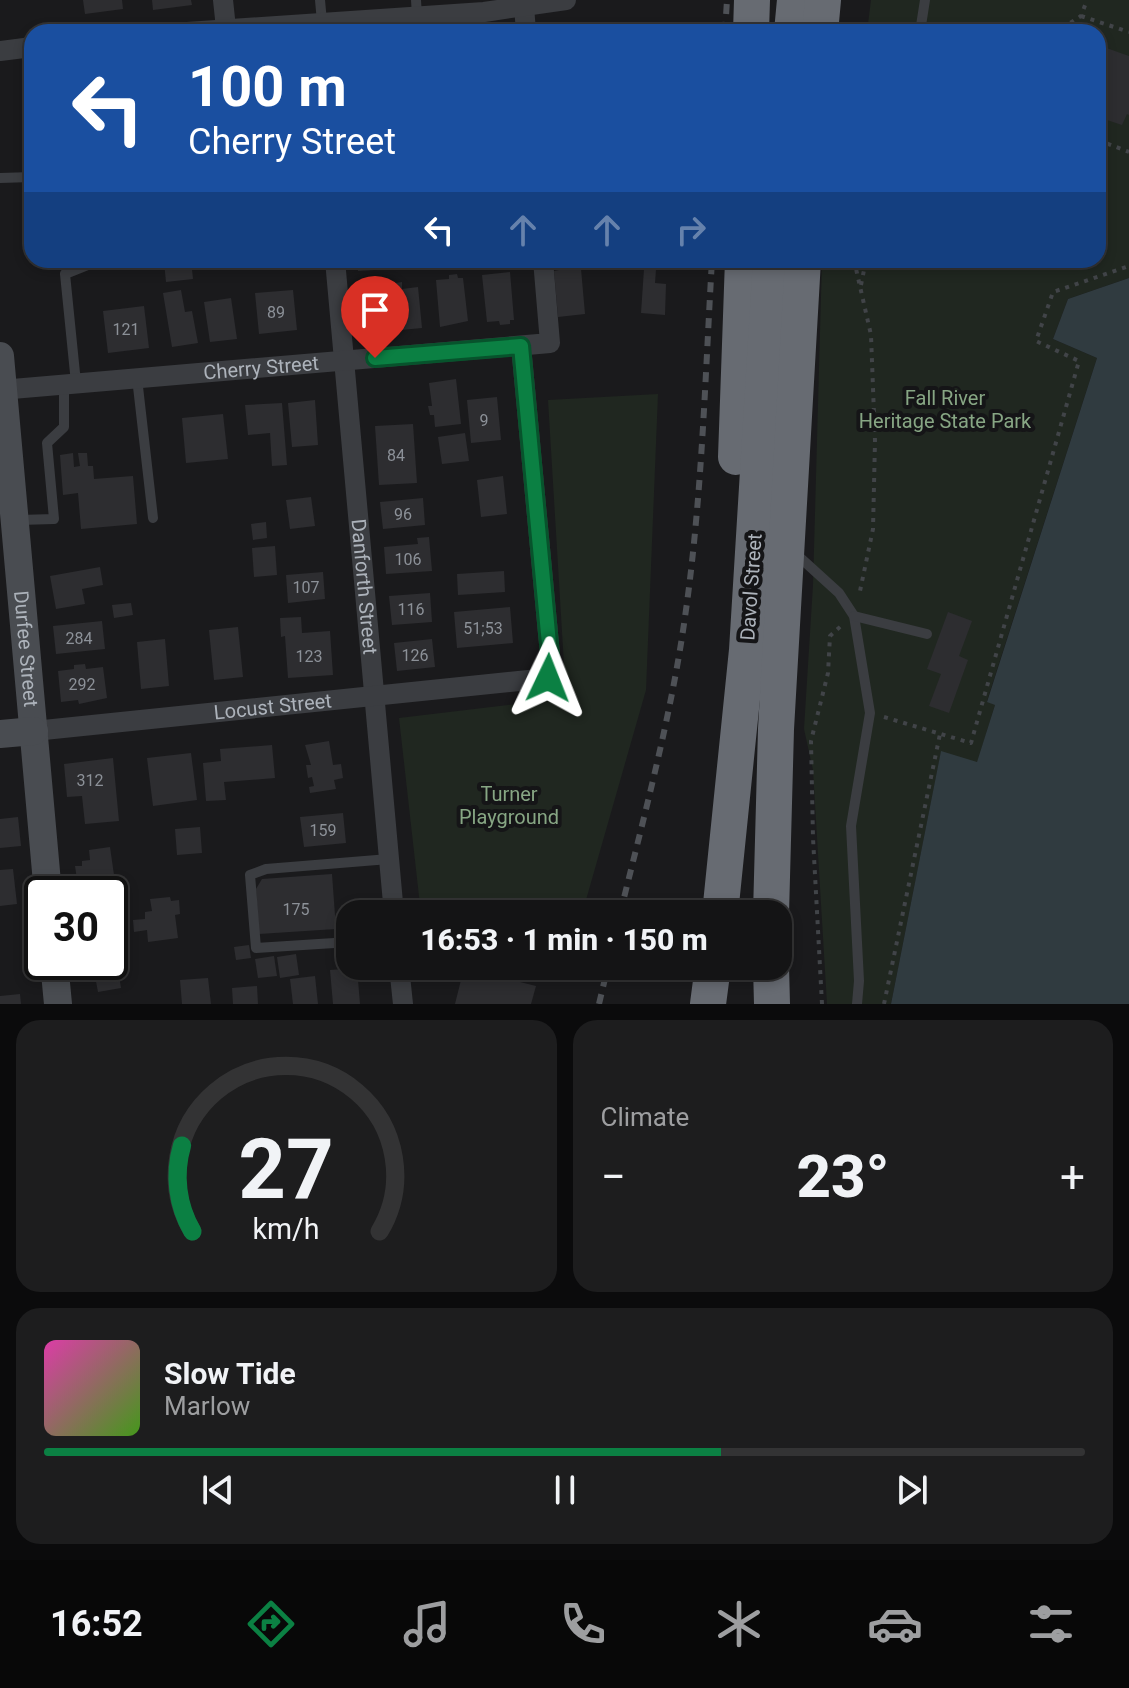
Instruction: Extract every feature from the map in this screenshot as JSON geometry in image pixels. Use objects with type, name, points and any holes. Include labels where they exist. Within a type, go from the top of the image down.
[{"type":"highway","points":[[751,24],[752,0]]},
{"type":"highway","points":[[793,24],[795,0]]},
{"type":"highway","points":[[821,24],[823,0]]},
{"type":"highway","points":[[741,726],[732,613],[743,268]]},
{"type":"highway","name":"Davol Street","points":[[722,900],[741,726],[771,268]]},
{"type":"highway","name":"Davol Street","points":[[771,900],[773,806],[803,268]]},
{"type":"highway","points":[[708,1004],[711,980]]},
{"type":"highway","points":[[771,980],[772,1004]]},
{"type":"main road","name":"Durfee Street","points":[[0,356],[6,484],[15,520],[46,876]]},
{"type":"main road","name":"Locust Street","points":[[0,734],[34,731]]},
{"type":"main road","points":[[56,980],[58,1004]]},
{"type":"street","points":[[223,0],[226,24]]},
{"type":"street","points":[[325,24],[416,8],[566,0]]},
{"type":"street","points":[[524,3],[525,24]]},
{"type":"street","points":[[0,51],[24,48]]},
{"type":"street","name":"Danforth Street","points":[[336,268],[393,900]]},
{"type":"street","points":[[521,346],[550,343],[544,268]]},
{"type":"street","name":"Cherry Street","points":[[2,389],[521,346]]},
{"type":"street","name":"Locust Street","points":[[34,731],[545,680],[551,665],[521,346]]},
{"type":"street","points":[[400,980],[403,1004]]},
{"type":"lane","points":[[314,24],[320,0]]},
{"type":"lane","points":[[921,24],[925,0]]},
{"type":"lane","points":[[0,178],[24,177]]},
{"type":"lane","points":[[15,520],[54,519],[47,443],[64,427],[70,384],[65,274],[80,268]]},
{"type":"lane","points":[[137,378],[153,518]]},
{"type":"lane","points":[[786,544],[839,593],[854,616],[870,713],[851,826],[859,981],[857,1004]]},
{"type":"lane","points":[[854,616],[927,634]]},
{"type":"lane","points":[[336,943],[256,948],[250,875],[266,869],[389,859]]},
{"type":"path","points":[[1070,24],[1081,16],[1087,0]]},
{"type":"path","points":[[1081,16],[1105,24]]},
{"type":"path","points":[[1106,24],[1129,32]]},
{"type":"path","points":[[1106,143],[1129,152]]},
{"type":"path","points":[[870,713],[971,743],[1079,361],[1036,341],[1053,292],[1129,266]]},
{"type":"path","points":[[822,1004],[810,784],[811,741],[828,673],[830,636],[854,616],[873,529],[875,456],[871,335],[856,268]]},
{"type":"path","points":[[860,291],[864,268]]},
{"type":"path","points":[[884,1004],[940,734]]},
{"type":"green space","name":"Fall River Heritage State Park","points":[[871,0],[1129,0],[1129,278],[1068,299],[1053,339],[1097,358],[987,701],[995,705],[977,763],[941,752],[891,1004],[827,1004],[813,770],[804,729],[813,585],[822,268],[1106,268],[1106,24],[868,24]]},
{"type":"green space","name":"Turner Playground","points":[[658,394],[646,690],[586,900],[419,900],[399,718],[566,698],[548,400]]},
{"type":"shaded area","points":[[1129,278],[1129,1004],[891,1004],[941,751],[977,762],[995,705],[987,702],[1097,358],[1053,339],[1068,299]]},
{"type":"building","points":[[83,0],[122,0],[123,9],[85,14]]},
{"type":"building","points":[[152,0],[191,0],[192,5],[153,10]]},
{"type":"building","points":[[1106,48],[1129,56],[1129,115],[1122,125],[1106,120]]},
{"type":"building","points":[[165,268],[192,268],[193,279],[166,282]]},
{"type":"building","points":[[358,268],[407,268],[358,271]]},
{"type":"building","points":[[590,268],[581,269],[585,314],[558,317],[554,271]]},
{"type":"building","points":[[644,269],[656,269],[655,283],[666,284],[665,315],[641,313]]},
{"type":"building","points":[[510,272],[514,320],[510,320],[510,324],[500,325],[499,321],[487,322],[482,275]]},
{"type":"building","points":[[457,274],[458,278],[463,278],[468,321],[440,327],[436,280],[449,279],[449,275]]},
{"type":"building","points":[[402,282],[402,289],[418,287],[422,328],[369,333],[365,292],[389,290],[389,284]]},
{"type":"building","points":[[181,290],[185,312],[192,311],[198,343],[172,347],[163,293]]},
{"type":"building","points":[[293,290],[297,330],[259,334],[255,293]]},
{"type":"building","points":[[231,298],[237,339],[210,342],[204,302]]},
{"type":"building","points":[[144,306],[149,348],[108,353],[103,311]]},
{"type":"building","points":[[456,379],[461,424],[435,427],[434,415],[430,415],[428,406],[432,406],[429,383]]},
{"type":"building","points":[[497,397],[501,440],[471,443],[467,400]]},
{"type":"building","points":[[315,400],[318,445],[292,447],[288,403]]},
{"type":"building","points":[[282,403],[287,465],[272,466],[270,433],[248,435],[245,405]]},
{"type":"building","points":[[223,414],[228,459],[186,463],[182,418]]},
{"type":"building","points":[[413,424],[417,483],[379,485],[375,426]]},
{"type":"building","points":[[465,433],[469,461],[442,464],[438,437]]},
{"type":"building","points":[[73,453],[74,467],[80,466],[78,453],[87,453],[88,466],[93,466],[94,479],[133,476],[137,524],[81,529],[78,493],[63,495],[60,455]]},
{"type":"building","points":[[503,476],[507,514],[481,517],[477,480]]},
{"type":"building","points":[[311,497],[315,526],[290,529],[286,500]]},
{"type":"building","points":[[423,498],[425,525],[383,529],[380,502]]},
{"type":"building","points":[[266,522],[267,538],[253,540],[251,524]]},
{"type":"building","points":[[429,537],[432,571],[386,574],[384,547],[418,544],[417,538]]},
{"type":"building","points":[[275,546],[277,575],[254,577],[252,548]]},
{"type":"building","points":[[100,567],[103,585],[82,589],[85,604],[56,609],[50,576]]},
{"type":"building","points":[[504,571],[505,592],[458,595],[457,574]]},
{"type":"building","points":[[323,572],[325,599],[288,603],[286,575]]},
{"type":"building","points":[[430,593],[432,622],[392,625],[389,596]]},
{"type":"building","points":[[131,603],[133,615],[114,618],[112,605]]},
{"type":"building","points":[[510,607],[513,643],[457,648],[454,612]]},
{"type":"building","points":[[948,612],[972,621],[959,656],[968,660],[949,713],[929,706],[941,674],[927,669]]},
{"type":"building","points":[[301,617],[302,633],[330,631],[333,675],[288,678],[285,636],[281,637],[280,618]]},
{"type":"building","points":[[102,621],[105,649],[56,654],[53,626]]},
{"type":"building","points":[[238,627],[243,677],[214,680],[209,630]]},
{"type":"building","points":[[165,639],[169,686],[141,689],[137,642]]},
{"type":"building","points":[[432,639],[435,667],[397,671],[394,643]]},
{"type":"building","points":[[85,664],[86,669],[103,667],[107,698],[79,704],[78,700],[61,702],[58,671]]},
{"type":"building","points":[[329,741],[333,765],[341,764],[343,778],[334,780],[336,789],[310,793],[309,787],[314,786],[312,777],[308,778],[306,765],[311,765],[305,745]]},
{"type":"building","points":[[272,745],[275,778],[224,782],[226,800],[206,801],[203,763],[221,761],[220,749]]},
{"type":"building","points":[[191,753],[197,800],[153,806],[147,758]]},
{"type":"building","points":[[113,758],[119,821],[85,824],[82,796],[67,797],[64,764]]},
{"type":"building","points":[[343,813],[346,843],[304,847],[300,817]]},
{"type":"building","points":[[18,817],[21,846],[0,848],[0,819]]},
{"type":"building","points":[[200,827],[202,853],[177,855],[175,829]]},
{"type":"building","points":[[110,847],[114,876],[77,876],[75,866],[82,866],[82,861],[90,860],[89,850]]},
{"type":"building","points":[[13,869],[17,904],[0,906],[0,870]]},
{"type":"building","points":[[332,874],[336,929],[259,934],[256,889],[262,879]]},
{"type":"building","points":[[170,897],[171,901],[179,900],[180,914],[175,915],[178,938],[148,942],[147,930],[134,932],[133,920],[145,919],[145,912],[152,911],[150,899]]},
{"type":"building","points":[[249,945],[251,958],[236,960],[234,947]]},
{"type":"building","points":[[296,954],[299,975],[280,978],[277,957]]},
{"type":"building","points":[[274,956],[277,976],[258,978],[255,959]]},
{"type":"building","points":[[330,970],[336,970],[336,980],[358,980],[360,1004],[333,1004]]},
{"type":"building","points":[[315,976],[318,1004],[293,1004],[290,979]]},
{"type":"building","points":[[208,978],[211,1004],[182,1004],[180,980]]},
{"type":"building","points":[[96,980],[120,980],[121,988],[98,992]]},
{"type":"building","points":[[461,980],[512,980],[536,986],[531,1004],[455,1004]]},
{"type":"building","points":[[257,986],[258,1004],[233,1004],[232,988]]},
{"type":"building","points":[[20,994],[21,1004],[0,1004],[0,996]]},
{"type":"railway","points":[[726,24],[727,0]]},
{"type":"railway","points":[[623,900],[665,729],[685,617],[699,484],[712,268]]},
{"type":"railway","points":[[599,1004],[605,980]]},
{"type":"route","points":[[375,358],[521,346],[551,665],[548,678]]}]
